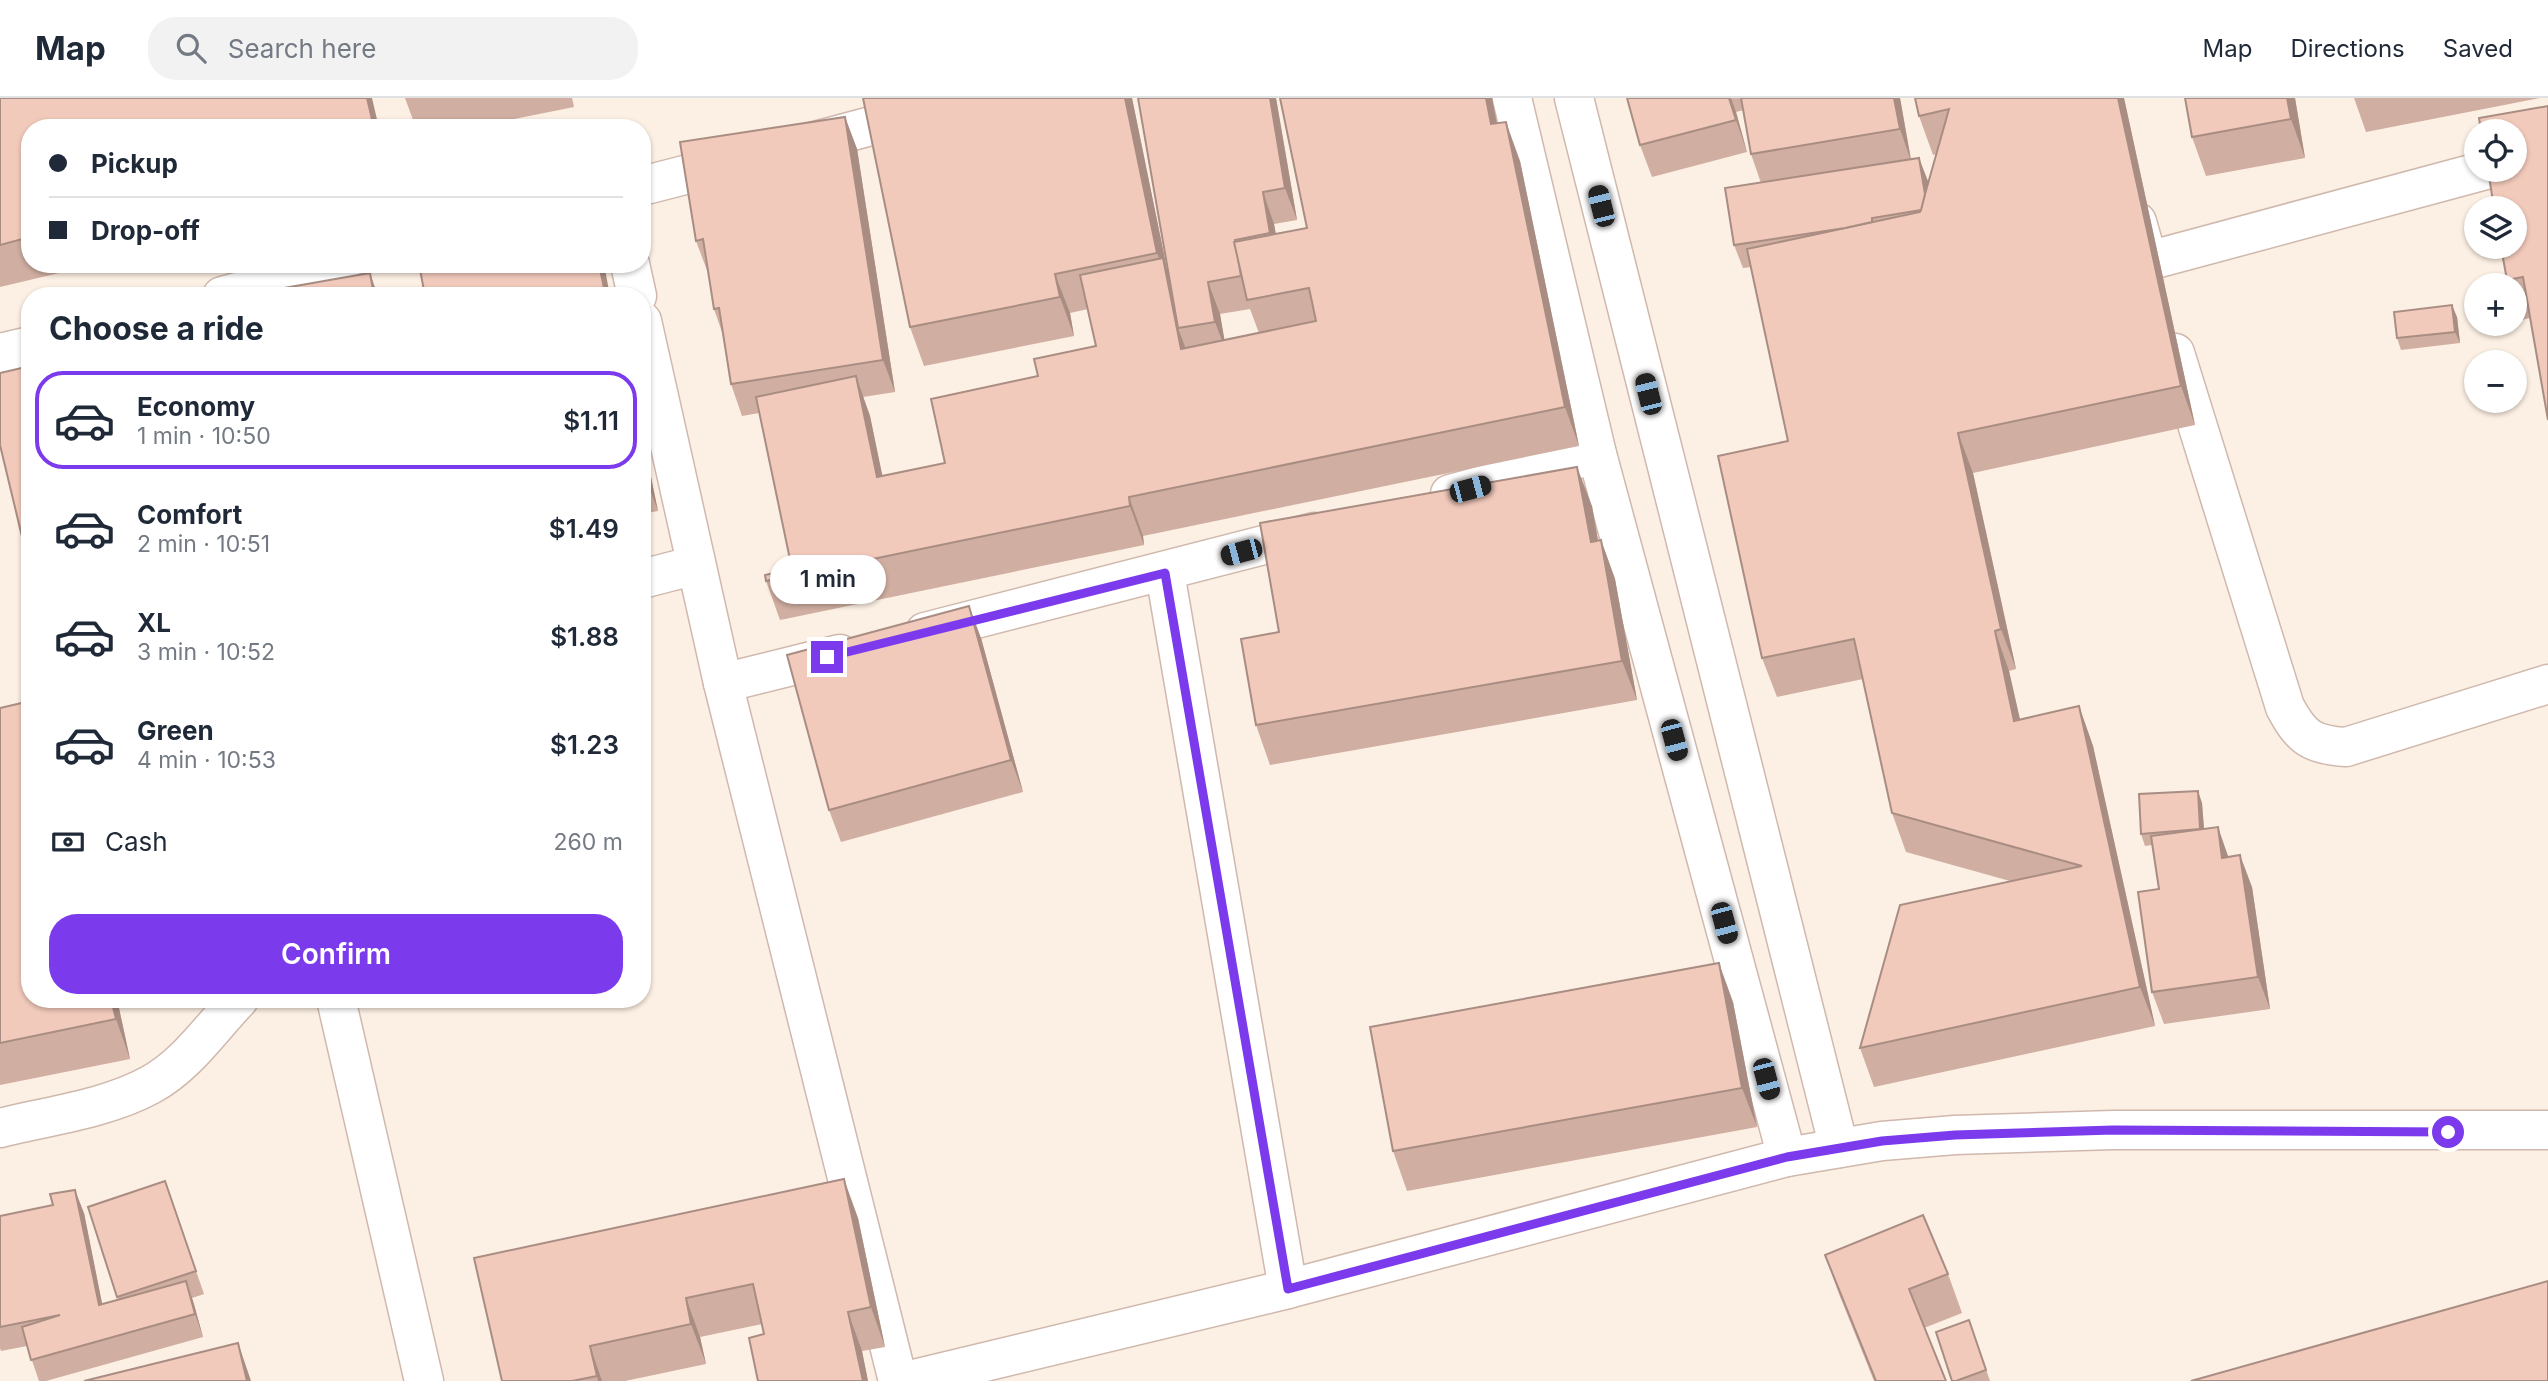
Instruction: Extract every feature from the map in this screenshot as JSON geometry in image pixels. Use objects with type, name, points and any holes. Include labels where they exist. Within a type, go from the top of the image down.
[{"type":"street","points":[[651,183],[921,105],[976,98]]},
{"type":"street","points":[[1512,98],[1597,454],[1787,1157]]},
{"type":"street","points":[[1574,98],[1839,1148]]},
{"type":"street","points":[[2148,261],[2464,176]]},
{"type":"street","points":[[2129,194],[2285,707],[2303,734],[2313,742],[2326,746],[2346,747],[2548,684]]},
{"type":"street","points":[[256,287],[308,273]]},
{"type":"street","points":[[0,353],[21,348]]},
{"type":"street","points":[[651,362],[723,683],[898,1381]]},
{"type":"street","points":[[1414,504],[1597,454]]},
{"type":"street","points":[[723,683],[1165,573],[1348,522]]},
{"type":"street","points":[[651,577],[696,565]]},
{"type":"street","points":[[1165,573],[1288,1289]]},
{"type":"street","points":[[0,1128],[102,1102],[150,1085],[184,1060],[231,1008]]},
{"type":"street","points":[[338,1008],[424,1381]]},
{"type":"street","points":[[906,1381],[1288,1289],[1787,1157],[1839,1148],[1955,1135],[2029,1132],[2548,1130]]},
{"type":"building","points":[[0,98],[367,98],[372,119],[21,119],[21,239],[0,245]]},
{"type":"building","points":[[863,98],[1125,98],[1157,253],[1055,274],[1060,297],[910,327]]},
{"type":"building","points":[[1138,98],[1270,98],[1285,188],[1263,192],[1270,233],[1235,240],[1241,276],[1208,282],[1215,322],[1178,328]]},
{"type":"building","points":[[1280,98],[1486,98],[1491,124],[1506,122],[1565,407],[1129,497],[1130,506],[766,581],[765,575],[792,569],[756,397],[856,376],[877,477],[945,463],[931,399],[1038,376],[1034,359],[1096,346],[1080,275],[1163,258],[1181,349],[1316,321],[1309,288],[1247,300],[1234,242],[1307,228]]},
{"type":"building","points":[[1627,98],[1729,98],[1736,120],[1640,145]]},
{"type":"building","points":[[1741,98],[1894,98],[1900,129],[1751,154]]},
{"type":"building","points":[[1915,98],[2118,98],[2181,386],[1958,433],[2001,629],[1995,631],[2014,721],[2079,706],[2140,987],[1860,1048],[1900,905],[2082,866],[1892,813],[1854,639],[1762,658],[1718,456],[1788,441],[1747,249],[1920,212],[1949,109],[1919,116]]},
{"type":"building","points":[[2185,98],[2287,98],[2291,119],[2192,137]]},
{"type":"building","points":[[2548,106],[2548,420],[2527,300],[2527,273],[2506,273],[2503,259],[2527,259],[2527,196],[2492,196],[2490,182],[2527,182],[2527,119],[2479,118]]},
{"type":"building","points":[[845,117],[883,360],[731,384],[719,308],[714,309],[703,239],[696,241],[680,142]]},
{"type":"building","points":[[1919,158],[1925,194],[1921,210],[1872,218],[1872,222],[1845,228],[1734,245],[1725,188]]},
{"type":"building","points":[[370,273],[372,287],[290,287]]},
{"type":"building","points":[[421,273],[601,273],[604,287],[423,287]]},
{"type":"building","points":[[2452,305],[2455,332],[2397,338],[2394,312]]},
{"type":"building","points":[[21,368],[21,532],[0,445],[0,373]]},
{"type":"building","points":[[1577,467],[1591,542],[1601,540],[1622,661],[1256,725],[1241,639],[1279,632],[1260,523]]},
{"type":"building","points":[[969,606],[1011,760],[829,810],[787,655]]},
{"type":"building","points":[[21,703],[21,1008],[113,1008],[116,1019],[0,1043],[0,708]]},
{"type":"building","points":[[2198,791],[2200,829],[2141,834],[2139,794]]},
{"type":"building","points":[[2218,827],[2222,858],[2240,855],[2258,977],[2152,992],[2138,892],[2159,889],[2151,836]]},
{"type":"building","points":[[1719,963],[1742,1088],[1393,1151],[1370,1027]]},
{"type":"building","points":[[844,1179],[871,1307],[848,1312],[863,1381],[758,1381],[749,1338],[764,1334],[753,1284],[686,1298],[691,1324],[590,1346],[597,1376],[572,1381],[502,1381],[474,1258]]},
{"type":"building","points":[[165,1181],[196,1271],[117,1297],[88,1207]]},
{"type":"building","points":[[75,1190],[99,1305],[186,1281],[195,1314],[31,1360],[22,1327],[60,1315],[0,1327],[0,1216],[53,1205],[50,1194]]},
{"type":"building","points":[[1923,1215],[1948,1274],[1909,1289],[1946,1381],[1876,1381],[1825,1255]]},
{"type":"building","points":[[2548,1281],[2548,1381],[2191,1381]]},
{"type":"building","points":[[1969,1320],[1986,1370],[1952,1381],[1936,1332]]},
{"type":"building","points":[[238,1343],[247,1381],[84,1381]]},
{"type":"route","points":[[827,657],[1165,573],[1288,1289],[1787,1157],[1882,1141],[1955,1135],[2113,1130],[2448,1132]]}]
